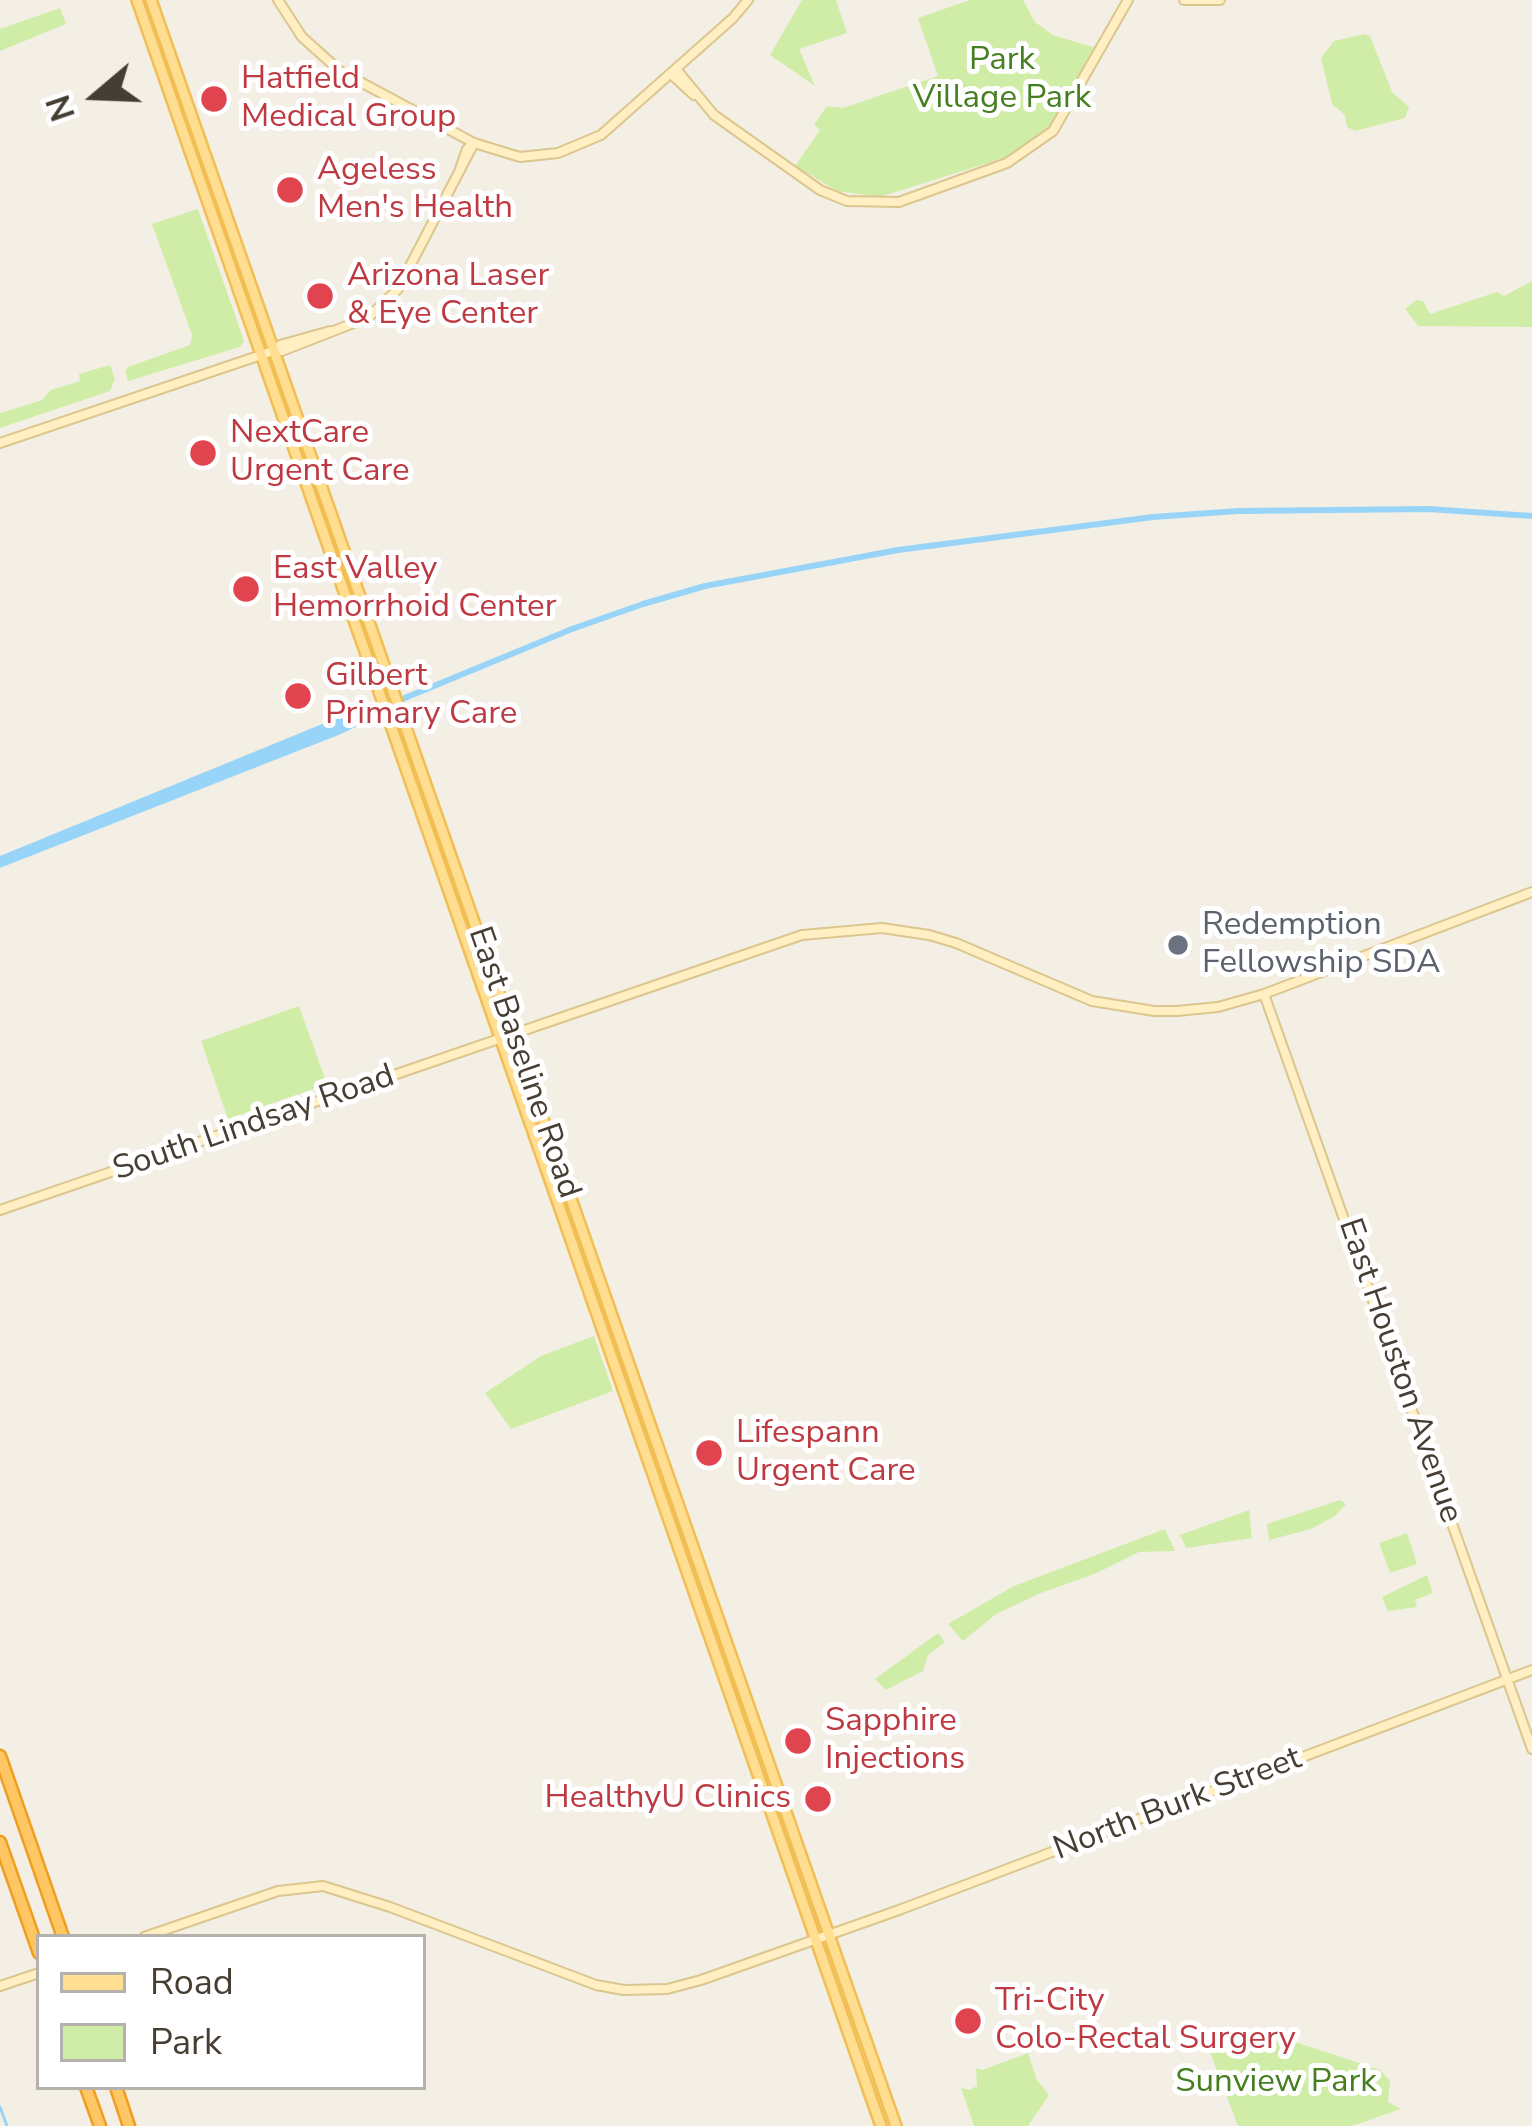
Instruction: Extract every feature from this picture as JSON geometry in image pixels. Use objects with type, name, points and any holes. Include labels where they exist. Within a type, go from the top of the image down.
[{"type":"highway","points":[[0,1756],[62,1934]]},
{"type":"highway","points":[[0,1842],[36,1944]]},
{"type":"highway","points":[[87,2090],[99,2126]]},
{"type":"highway","points":[[117,2090],[129,2126]]},
{"type":"main road","name":"East Baseline Road","points":[[136,0],[400,711],[507,1037],[823,1938],[896,2126]]},
{"type":"main road","name":"East Baseline Road","points":[[151,0],[328,547],[507,1037]]},
{"type":"main road","points":[[328,547],[336,548],[350,572]]},
{"type":"main road","name":"East Baseline Road","points":[[823,1938],[881,2126]]},
{"type":"street","points":[[278,0],[302,37],[340,71],[474,142],[520,157],[580,146],[610,128],[748,0]]},
{"type":"street","points":[[674,72],[727,126],[820,190],[847,201],[899,202],[1007,163],[1053,131],[1128,0]]},
{"type":"street","points":[[1184,0],[1220,0]]},
{"type":"street","points":[[0,442],[362,320],[392,299],[474,142]]},
{"type":"street","name":"South Lindsay Road","points":[[0,1210],[830,929],[882,928],[928,934],[1092,1001],[1134,1009],[1195,1010],[1264,994],[1532,892]]},
{"type":"street","name":"East Houston Avenue","points":[[1264,994],[1532,1749]]},
{"type":"street","name":"North Burk Street","points":[[153,1934],[278,1891],[323,1886],[391,1906],[581,1980],[624,1990],[681,1986],[823,1938],[1532,1670]]},
{"type":"street","points":[[0,1986],[36,1974]]},
{"type":"green space","points":[[802,0],[836,0],[847,33],[799,49],[815,86],[770,55]]},
{"type":"green space","name":"Park Village Park","points":[[970,0],[1023,0],[1035,22],[1053,35],[1096,48],[1048,129],[1013,155],[880,197],[837,191],[795,166],[820,130],[814,125],[827,106],[843,108],[938,76],[918,18]]},
{"type":"green space","points":[[60,8],[66,24],[0,51],[0,29]]},
{"type":"green space","points":[[1370,36],[1392,92],[1409,107],[1405,118],[1355,131],[1332,104],[1321,58],[1334,41]]},
{"type":"green space","points":[[198,209],[244,341],[240,347],[128,381],[128,367],[190,345],[192,335],[152,224]]},
{"type":"green space","points":[[1532,281],[1532,327],[1418,326],[1405,309],[1416,300],[1423,301],[1430,314],[1497,292],[1504,296]]},
{"type":"green space","points":[[110,365],[115,379],[110,391],[0,428],[0,413],[42,400],[51,390],[80,381],[79,374]]},
{"type":"green space","points":[[299,1006],[327,1084],[228,1119],[201,1041]]},
{"type":"green space","points":[[594,1336],[613,1391],[511,1429],[485,1393],[541,1356]]},
{"type":"green space","points":[[1340,1500],[1346,1504],[1335,1516],[1311,1529],[1269,1540],[1267,1524]]},
{"type":"green space","points":[[1249,1510],[1252,1538],[1186,1548],[1180,1535]]},
{"type":"green space","points":[[1165,1529],[1175,1551],[1139,1552],[1041,1593],[996,1614],[963,1641],[948,1624],[1014,1586]]},
{"type":"green space","points":[[1407,1533],[1417,1564],[1390,1573],[1379,1543]]},
{"type":"green space","points":[[1427,1575],[1433,1593],[1415,1600],[1417,1607],[1388,1611],[1382,1597]]},
{"type":"green space","points":[[938,1633],[945,1642],[928,1655],[923,1671],[886,1690],[875,1679]]},
{"type":"green space","name":"Sunview Park","points":[[1280,2037],[1380,2070],[1390,2081],[1388,2102],[1401,2109],[1352,2126],[1238,2126],[1208,2047]]},
{"type":"green space","points":[[1028,2053],[1037,2080],[1049,2095],[1028,2126],[974,2126],[961,2088],[977,2086],[976,2068]]},
{"type":"water","points":[[371,704],[376,717],[341,734],[0,868],[0,856]]},
{"type":"waterway","points":[[366,714],[643,604],[705,586],[898,550],[1153,517],[1238,511],[1428,509],[1532,516]]},
{"type":"waterway","points":[[0,2107],[7,2126]]},
{"type":"place","name":"Hatfield Medical Group","points":[[214,99]]},
{"type":"place","name":"Ageless Men's Health","points":[[290,190]]},
{"type":"place","name":"Arizona Laser & Eye Center","points":[[320,296]]},
{"type":"place","name":"NextCare Urgent Care","points":[[203,453]]},
{"type":"place","name":"East Valley Hemorrhoid Center","points":[[246,589]]},
{"type":"place","name":"Gilbert Primary Care","points":[[298,696]]},
{"type":"place","name":"Redemption Fellowship SDA","points":[[1178,945]]},
{"type":"place","name":"Lifespann Urgent Care","points":[[709,1453]]},
{"type":"place","name":"Sapphire Injections","points":[[798,1741]]},
{"type":"place","name":"HealthyU Clinics","points":[[818,1799]]},
{"type":"place","name":"Tri-City Colo-Rectal Surgery","points":[[968,2021]]}]
